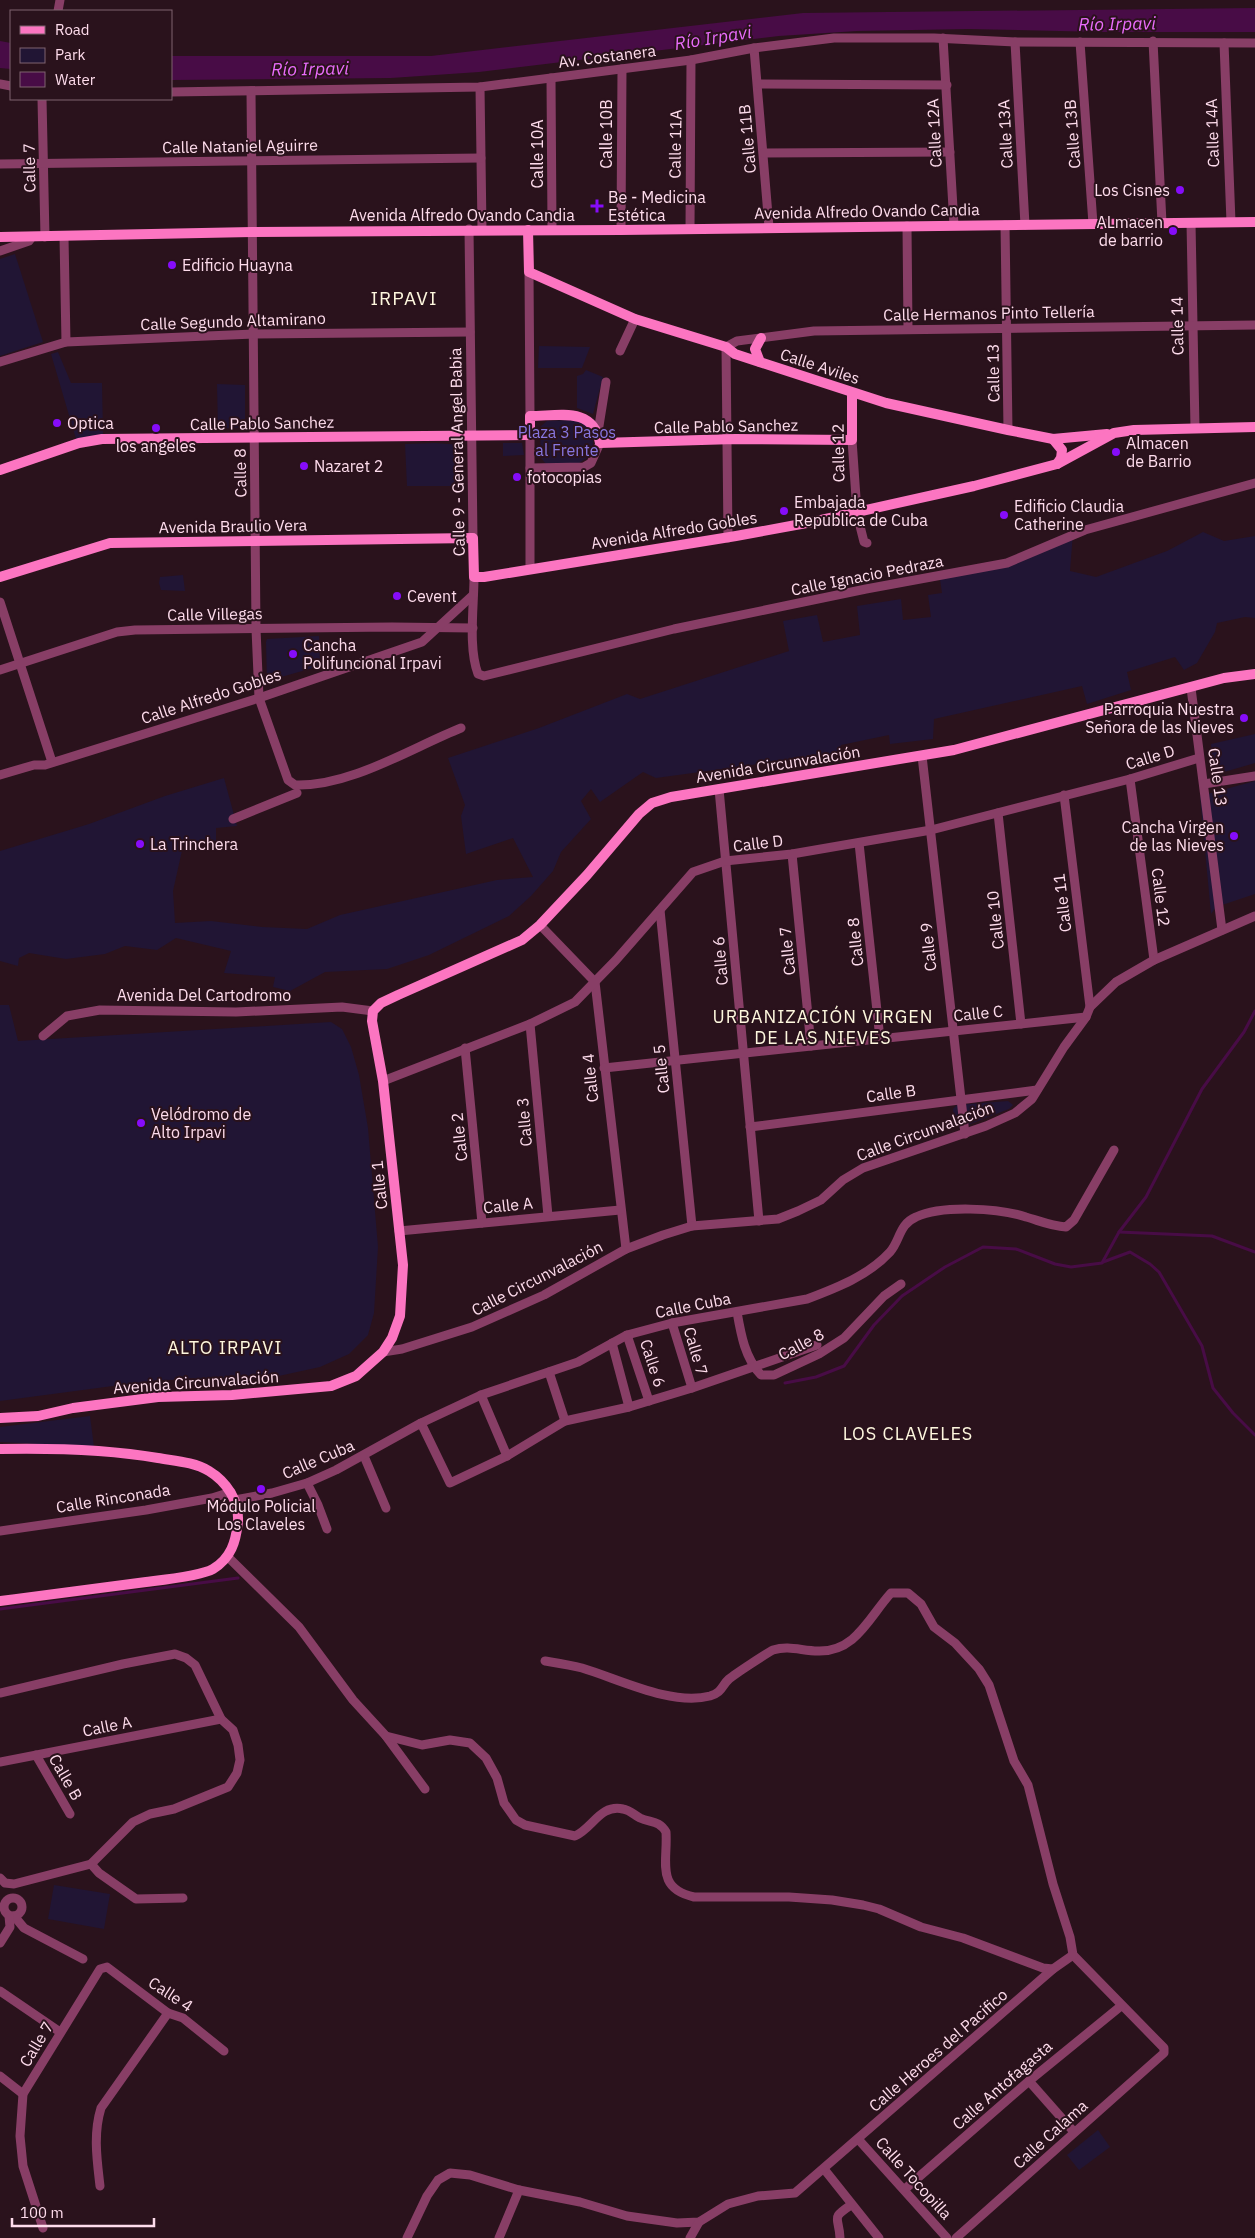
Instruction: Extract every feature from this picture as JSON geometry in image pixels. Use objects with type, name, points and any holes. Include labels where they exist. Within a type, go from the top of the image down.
[{"type":"main road","name":"Avenida Alfredo Ovando Candia","points":[[0,237],[469,229],[621,230],[1255,222]]},
{"type":"main road","points":[[528,230],[529,272]]},
{"type":"main road","name":"Calle Aviles","points":[[529,272],[635,319],[726,346],[735,354],[886,403],[1053,439],[1114,433]]},
{"type":"main road","points":[[760,362],[755,349],[761,338]]},
{"type":"main road","name":"Calle 12","points":[[852,393],[852,440]]},
{"type":"main road","points":[[530,435],[530,416],[581,416],[590,420],[598,432],[600,443]]},
{"type":"main road","name":"Avenida Alfredo Gobles","points":[[474,577],[728,538],[858,515],[1057,464],[1114,433],[1134,430],[1255,427]]},
{"type":"main road","name":"Calle Pablo Sanchez","points":[[0,470],[91,440],[530,435]]},
{"type":"main road","name":"Calle Pablo Sanchez","points":[[600,443],[726,439],[852,440]]},
{"type":"main road","points":[[1053,439],[1062,450],[1061,458],[1057,464]]},
{"type":"main road","name":"Avenida Braulio Vera","points":[[0,577],[110,543],[473,538]]},
{"type":"main road","name":"Calle 9 - General Angel Babia","points":[[473,538],[474,577]]},
{"type":"main road","name":"Avenida Circunvalación","points":[[373,1011],[381,1003],[522,940],[540,925],[587,875],[639,814],[652,804],[671,797],[922,756],[1192,688],[1224,678],[1255,674]]},
{"type":"main road","name":"Calle 1","points":[[373,1011],[372,1021],[383,1081],[403,1265],[400,1316],[392,1338],[383,1352]]},
{"type":"main road","name":"Avenida Circunvalación","points":[[0,1418],[38,1416],[73,1408],[158,1397],[232,1395],[331,1386],[356,1376],[383,1352]]},
{"type":"main road","points":[[0,1449],[84,1449],[131,1453],[194,1464],[209,1471],[221,1480],[233,1496],[238,1514],[234,1546],[228,1557],[211,1570],[171,1579],[0,1601]]},
{"type":"street","name":"Av. Costanera","points":[[172,92],[480,87],[691,60],[754,48],[834,38],[943,38],[1015,42],[1255,43]]},
{"type":"street","name":"Calle 12A","points":[[943,38],[954,225]]},
{"type":"street","name":"Calle 13A","points":[[1015,42],[1025,225]]},
{"type":"street","name":"Calle 13B","points":[[1080,42],[1093,224]]},
{"type":"street","points":[[1153,42],[1162,223]]},
{"type":"street","name":"Calle 14A","points":[[1224,43],[1231,222]]},
{"type":"street","name":"Calle 11B","points":[[754,48],[769,227]]},
{"type":"street","name":"Calle 11A","points":[[690,229],[691,60]]},
{"type":"street","name":"Calle 10B","points":[[621,230],[622,69]]},
{"type":"street","name":"Calle 10A","points":[[551,78],[552,230]]},
{"type":"street","points":[[758,84],[947,85]]},
{"type":"street","points":[[480,87],[482,230]]},
{"type":"street","name":"Calle 8","points":[[250,91],[256,629],[259,698],[288,780],[296,789]]},
{"type":"street","name":"Calle 7","points":[[42,100],[45,237]]},
{"type":"street","points":[[764,153],[950,152]]},
{"type":"street","name":"Calle Nataniel Aguirre","points":[[0,164],[481,158]]},
{"type":"street","name":"Calle 14","points":[[1191,223],[1195,428]]},
{"type":"street","name":"Calle 13","points":[[1005,225],[1008,430]]},
{"type":"street","points":[[907,226],[908,329]]},
{"type":"street","name":"Calle 9 - General Angel Babia","points":[[469,229],[473,538]]},
{"type":"street","points":[[64,236],[66,342]]},
{"type":"street","points":[[0,251],[22,244],[32,237]]},
{"type":"street","points":[[529,272],[530,416]]},
{"type":"street","points":[[620,351],[635,319]]},
{"type":"street","name":"Calle Hermanos Pinto Tellería","points":[[726,346],[737,341],[814,331],[1255,325]]},
{"type":"street","name":"Calle Segundo Altamirano","points":[[0,362],[66,342],[254,334],[470,332]]},
{"type":"street","points":[[726,346],[728,538]]},
{"type":"street","points":[[598,432],[606,382]]},
{"type":"street","points":[[530,435],[530,569]]},
{"type":"street","name":"Calle 12","points":[[852,440],[855,503],[864,542],[867,543]]},
{"type":"street","points":[[530,468],[584,467],[591,463],[600,443]]},
{"type":"street","name":"Calle Ignacio Pedraza","points":[[478,674],[484,676],[674,629],[866,589],[1007,563],[1085,530],[1255,483]]},
{"type":"street","name":"Calle 9 - General Angel Babia","points":[[474,577],[473,628],[478,674]]},
{"type":"street","name":"Calle Alfredo Gobles","points":[[0,775],[34,765],[44,765],[259,698],[422,642],[473,595]]},
{"type":"street","points":[[0,602],[52,762]]},
{"type":"street","name":"Calle Villegas","points":[[0,670],[117,632],[473,628]]},
{"type":"street","name":"Calle 13","points":[[1192,688],[1199,758],[1204,784],[1222,930]]},
{"type":"street","points":[[233,819],[305,785],[366,771],[460,728]]},
{"type":"street","name":"Calle 9","points":[[922,756],[965,1134]]},
{"type":"street","name":"Calle D","points":[[383,1081],[530,1024],[575,1002],[693,872],[725,861],[792,854],[931,830],[1130,779],[1199,758]]},
{"type":"street","points":[[1204,784],[1255,776]]},
{"type":"street","name":"Calle 12","points":[[1130,779],[1154,960]]},
{"type":"street","name":"Calle 6","points":[[718,789],[759,1221]]},
{"type":"street","name":"Calle 11","points":[[1064,796],[1090,1007]]},
{"type":"street","name":"Calle 10","points":[[998,813],[1021,1024]]},
{"type":"street","name":"Calle 8","points":[[859,843],[880,1039]]},
{"type":"street","name":"Calle 7","points":[[792,854],[811,1046]]},
{"type":"street","name":"Calle 5","points":[[660,910],[692,1226]]},
{"type":"street","name":"Calle Circunvalación","points":[[383,1352],[402,1349],[472,1327],[544,1295],[626,1249],[692,1226],[778,1219],[821,1200],[843,1180],[863,1168],[965,1134],[1015,1114],[1032,1099],[1086,1017],[1090,1007],[1116,982],[1154,960],[1255,916]]},
{"type":"street","points":[[540,925],[594,982]]},
{"type":"street","name":"Calle 4","points":[[594,982],[626,1249]]},
{"type":"street","name":"Avenida Del Cartodromo","points":[[43,1036],[67,1016],[100,1010],[236,1012],[342,1007],[373,1011]]},
{"type":"street","name":"Calle C","points":[[604,1068],[1086,1017]]},
{"type":"street","name":"Calle 3","points":[[530,1024],[548,1216]]},
{"type":"street","name":"Calle 2","points":[[465,1048],[482,1223]]},
{"type":"street","name":"Calle B","points":[[750,1127],[1037,1090]]},
{"type":"street","name":"Calle Cuba","points":[[233,1496],[272,1493],[307,1483],[364,1456],[422,1423],[481,1395],[578,1362],[627,1335],[672,1323],[807,1299],[858,1277],[891,1252],[904,1224],[916,1216],[941,1211],[990,1211],[1025,1216],[1054,1226],[1066,1227],[1074,1220],[1114,1150]]},
{"type":"street","name":"Calle A","points":[[399,1231],[620,1210]]},
{"type":"street","name":"Calle 8","points":[[754,1368],[761,1376],[774,1375],[819,1354],[844,1338],[884,1296],[901,1284]]},
{"type":"street","points":[[737,1312],[748,1357],[754,1368]]},
{"type":"street","name":"Calle 7","points":[[672,1323],[692,1388]]},
{"type":"street","name":"Calle 6","points":[[627,1335],[649,1401]]},
{"type":"street","points":[[612,1343],[630,1407]]},
{"type":"street","points":[[422,1423],[450,1483],[507,1456],[565,1421],[630,1407],[754,1368],[817,1345]]},
{"type":"street","points":[[549,1372],[565,1421]]},
{"type":"street","points":[[481,1395],[507,1456]]},
{"type":"street","points":[[364,1456],[386,1508]]},
{"type":"street","points":[[307,1483],[327,1529]]},
{"type":"street","name":"Calle Rinconada","points":[[0,1531],[233,1496]]},
{"type":"street","points":[[228,1557],[299,1627],[353,1700],[386,1736],[425,1789]]},
{"type":"street","points":[[545,1661],[582,1668],[621,1683],[681,1698],[709,1696],[721,1691],[727,1680],[772,1650],[789,1647],[828,1652],[844,1644],[860,1634],[880,1605],[891,1593],[908,1594],[921,1604],[934,1627],[955,1643],[979,1669],[989,1685],[1014,1761],[1028,1785],[1053,1884],[1070,1937],[1073,1955],[1121,2006]]},
{"type":"street","points":[[0,1693],[175,1654],[186,1658],[195,1665],[220,1719],[233,1730],[240,1760],[237,1773],[228,1787],[184,1805],[150,1814],[133,1822],[92,1864],[14,1884],[5,1883],[0,1878]]},
{"type":"street","name":"Calle A","points":[[0,1762],[220,1719]]},
{"type":"street","points":[[386,1736],[422,1745],[450,1740],[470,1743],[486,1758],[497,1778],[504,1803],[516,1820],[525,1825],[575,1836],[590,1828],[601,1813],[623,1808],[640,1818],[658,1823],[666,1832],[664,1861],[666,1874],[672,1888],[682,1894],[694,1897],[798,1898],[863,1905],[879,1909],[921,1927],[963,1938],[1043,1968],[1053,1969]]},
{"type":"street","name":"Calle B","points":[[36,1755],[70,1814]]},
{"type":"street","points":[[92,1864],[99,1873],[136,1899],[182,1898]]},
{"type":"street","points":[[7,1913],[20,1912],[22,1906],[14,1898],[14,1884]]},
{"type":"street","points":[[0,1943],[10,1927],[4,1906],[6,1901],[14,1898]]},
{"type":"street","points":[[7,1913],[24,1928],[83,1959]]},
{"type":"street","name":"Calle Heroes del Pacifico","points":[[699,2222],[728,2204],[758,2196],[790,2195],[804,2187],[1053,1969],[1073,1955]]},
{"type":"street","name":"Calle 4","points":[[100,1969],[107,1967],[168,2013],[183,2018],[224,2051]]},
{"type":"street","name":"Calle 7","points":[[43,2228],[23,2166],[20,2136],[23,2094],[100,1969]]},
{"type":"street","points":[[0,1991],[60,2032]]},
{"type":"street","name":"Calle Calama","points":[[956,2238],[1164,2053],[1164,2048],[1121,2006]]},
{"type":"street","name":"Calle Antofagasta","points":[[905,2189],[1029,2081],[1121,2006]]},
{"type":"street","points":[[100,2186],[96,2152],[97,2122],[101,2108],[168,2013]]},
{"type":"street","points":[[0,2076],[23,2094]]},
{"type":"street","points":[[1029,2081],[1074,2132]]},
{"type":"street","name":"Calle Tocopilla","points":[[858,2139],[905,2189],[947,2238]]},
{"type":"street","points":[[822,2171],[847,2208],[879,2238]]},
{"type":"street","points":[[407,2238],[427,2196],[438,2180],[450,2174],[470,2175],[519,2190],[580,2202],[628,2216],[677,2223],[699,2222]]},
{"type":"street","points":[[499,2238],[519,2190]]},
{"type":"street","points":[[840,2238],[836,2217],[847,2208]]},
{"type":"street","points":[[690,2238],[699,2222]]},
{"type":"green space","points":[[15,254],[43,342],[0,356],[0,259]]},
{"type":"green space","points":[[539,346],[590,347],[582,368],[538,368]]},
{"type":"green space","points":[[58,352],[71,383],[102,383],[103,434],[76,439],[51,354]]},
{"type":"green space","points":[[586,370],[603,377],[593,414],[577,408],[577,376],[583,374]]},
{"type":"green space","points":[[217,384],[245,385],[245,427],[218,429]]},
{"type":"green space","name":"Plaza 3 Pasos al Frente","points":[[578,420],[587,426],[592,434],[591,455],[579,463],[546,464],[541,458],[540,427],[547,421]]},
{"type":"green space","points":[[435,443],[462,445],[463,486],[407,486],[405,444]]},
{"type":"green space","points":[[503,443],[522,443],[524,455],[503,456]]},
{"type":"green space","points":[[1203,532],[1224,541],[1255,536],[1255,618],[1245,617],[1217,623],[1215,632],[1197,663],[1184,670],[1175,657],[1127,672],[1131,690],[1087,704],[1082,686],[934,719],[933,739],[890,744],[889,735],[841,745],[838,753],[656,778],[643,772],[600,802],[591,789],[581,801],[591,819],[561,852],[553,871],[531,896],[509,916],[429,955],[387,969],[325,972],[290,991],[273,987],[275,977],[224,973],[231,951],[176,938],[157,950],[125,946],[105,954],[66,959],[29,953],[19,958],[18,966],[0,961],[0,851],[89,824],[165,796],[224,778],[237,826],[216,828],[216,843],[183,846],[173,891],[175,923],[211,921],[262,927],[307,929],[340,915],[497,880],[533,877],[513,838],[466,854],[461,816],[465,805],[448,758],[539,728],[627,694],[640,699],[789,651],[783,621],[817,615],[823,642],[860,635],[857,606],[901,599],[903,620],[931,617],[928,595],[942,593],[940,579],[1013,565],[1073,533],[1070,571],[1096,577],[1167,551]]},
{"type":"green space","points":[[183,575],[185,591],[161,590],[160,577]]},
{"type":"green space","name":"Cancha Polifuncional Irpavi","points":[[319,636],[320,666],[267,681],[267,639]]},
{"type":"green space","points":[[1255,734],[1255,763],[1214,775],[1211,744]]},
{"type":"green space","name":"Cancha Virgen de las Nieves","points":[[1255,781],[1255,894],[1216,907],[1211,914],[1200,796]]},
{"type":"green space","points":[[0,1005],[9,1005],[18,1041],[331,1022],[342,1029],[351,1047],[359,1075],[368,1128],[378,1247],[374,1313],[368,1335],[349,1354],[320,1367],[265,1379],[158,1380],[0,1401]]},
{"type":"green space","points":[[1008,1101],[1013,1105],[1009,1109],[960,1128],[955,1125],[953,1109],[957,1105]]},
{"type":"green space","points":[[90,1416],[94,1447],[0,1442],[0,1427]]},
{"type":"green space","points":[[54,1885],[110,1894],[104,1929],[48,1919]]},
{"type":"green space","points":[[1098,2130],[1110,2147],[1079,2170],[1067,2155]]},
{"type":"water","name":"Río Irpavi","points":[[1255,8],[1255,32],[1103,32],[969,29],[857,31],[779,36],[479,72],[391,78],[172,80],[172,56],[431,56],[803,13]]},
{"type":"water","points":[[0,41],[10,43],[10,69],[0,68]]},
{"type":"waterway","points":[[785,1383],[816,1377],[844,1366],[874,1325],[902,1296],[945,1267],[983,1247],[1016,1249],[1055,1264],[1071,1267],[1102,1263],[1119,1232],[1146,1197],[1202,1089],[1244,1032],[1255,1011]]},
{"type":"waterway","points":[[1119,1232],[1212,1236],[1255,1252]]},
{"type":"waterway","points":[[1103,1262],[1130,1252],[1159,1272],[1202,1346],[1213,1388],[1233,1413],[1255,1435]]},
{"type":"waterway","points":[[0,1609],[238,1578]]},
{"type":"place","name":"Los Cisnes","points":[[1180,190]]},
{"type":"place","name":"Be - Medicina Estética","points":[[597,206]]},
{"type":"place","name":"ALmacen de barrio","points":[[1173,231]]},
{"type":"place","name":"Edificio Huayna","points":[[172,265]]},
{"type":"place","name":"Optica","points":[[57,423]]},
{"type":"place","name":"los angeles","points":[[156,428]]},
{"type":"place","name":"Almacen de Barrio","points":[[1116,452]]},
{"type":"place","name":"Nazaret 2","points":[[304,466]]},
{"type":"place","name":"fotocopias","points":[[517,477]]},
{"type":"place","name":"Embajada Republica de Cuba","points":[[784,511]]},
{"type":"place","name":"Edificio Claudia Catherine","points":[[1004,515]]},
{"type":"place","name":"Cevent","points":[[397,596]]},
{"type":"place","name":"Cancha Polifuncional Irpavi","points":[[293,654]]},
{"type":"place","name":"Parroquia Nuestra Señora de las Nieves","points":[[1244,718]]},
{"type":"place","name":"Cancha Virgen de las Nieves","points":[[1234,836]]},
{"type":"place","name":"La Trinchera","points":[[140,844]]},
{"type":"place","name":"Velódromo de Alto Irpavi","points":[[141,1123]]},
{"type":"place","name":"Módulo Policial Los Claveles","points":[[261,1489]]},
{"type":"district","name":"IRPAVI","points":[[404,298]]},
{"type":"district","name":"URBANIZACIÓN VIRGEN DE LAS NIEVES","points":[[823,1027]]},
{"type":"district","name":"ALTO IRPAVI","points":[[225,1348]]},
{"type":"district","name":"LOS CLAVELES","points":[[908,1434]]}]
